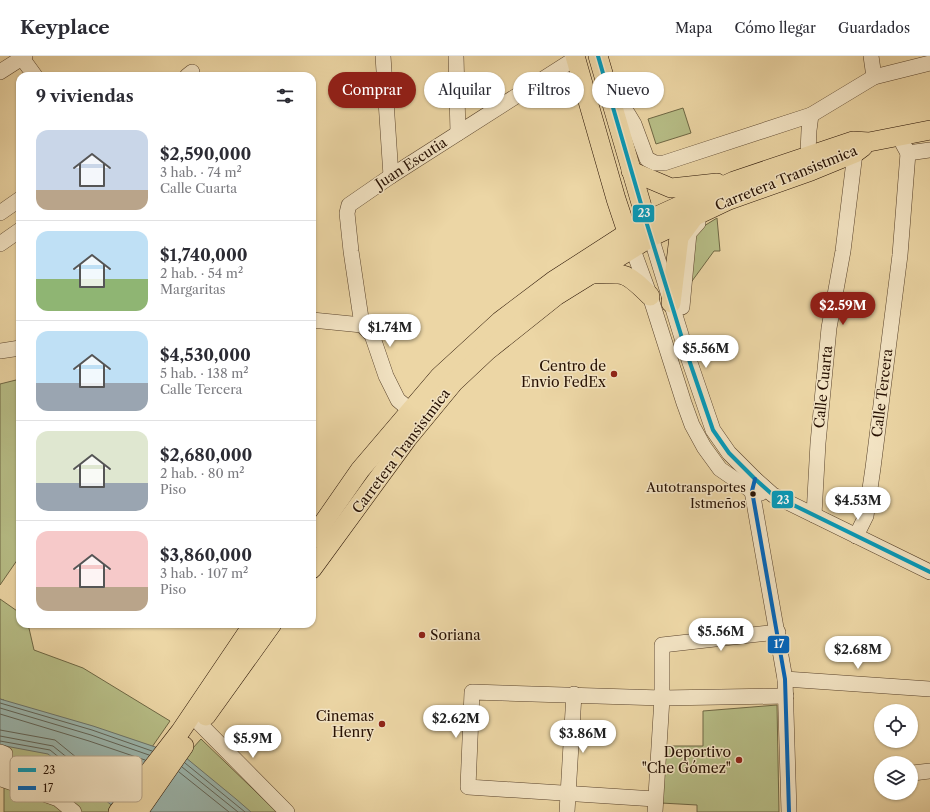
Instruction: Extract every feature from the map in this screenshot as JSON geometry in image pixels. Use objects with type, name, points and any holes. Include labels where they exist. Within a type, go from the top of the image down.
[{"type":"main road","points":[[598,56],[603,72]]},
{"type":"main road","points":[[575,57],[630,240]]},
{"type":"main road","points":[[613,108],[648,229]]},
{"type":"main road","name":"Carretera Transistmica","points":[[648,229],[702,213],[809,163],[859,145],[930,130]]},
{"type":"main road","name":"Carretera Transistmica","points":[[316,533],[360,470],[440,376],[500,321],[553,281],[592,256],[630,240],[734,181],[809,163]]},
{"type":"main road","points":[[631,171],[671,188],[734,181]]},
{"type":"main road","points":[[592,256],[613,226],[611,180]]},
{"type":"main road","points":[[677,305],[679,238],[702,213]]},
{"type":"main road","name":"Carretera Transistmica","points":[[316,563],[407,438],[454,382],[483,354],[556,296],[590,274],[630,240]]},
{"type":"main road","points":[[590,274],[621,274],[633,279],[650,296]]},
{"type":"main road","points":[[138,812],[251,628]]},
{"type":"main road","points":[[142,785],[185,736],[200,724],[269,628]]},
{"type":"main road","points":[[118,812],[127,802]]},
{"type":"street","points":[[383,56],[391,176]]},
{"type":"street","points":[[456,56],[458,133]]},
{"type":"street","points":[[872,56],[874,77]]},
{"type":"street","points":[[0,72],[23,57],[32,72]]},
{"type":"street","name":"Juan Escutia","points":[[356,324],[348,207],[354,200],[575,57]]},
{"type":"street","points":[[623,108],[634,124],[647,159],[655,163],[664,163],[811,115],[874,77],[930,63]]},
{"type":"street","points":[[587,96],[592,95]]},
{"type":"street","points":[[809,163],[808,138],[811,115]]},
{"type":"street","points":[[898,136],[908,153],[930,150]]},
{"type":"street","name":"Calle Cuarta","points":[[814,514],[818,443],[829,328],[843,251],[859,145]]},
{"type":"street","name":"Calle Tercera","points":[[856,536],[866,516],[900,255],[908,153]]},
{"type":"street","points":[[0,213],[16,202]]},
{"type":"street","points":[[648,229],[677,305],[686,351],[713,430],[753,485],[785,679],[789,812]]},
{"type":"street","points":[[0,244],[16,233]]},
{"type":"street","points":[[630,240],[692,425],[704,447],[720,469],[930,572]]},
{"type":"street","points":[[316,320],[356,324],[372,335],[386,376],[398,400],[410,410]]},
{"type":"street","points":[[0,351],[16,349]]},
{"type":"street","points":[[778,632],[662,645],[662,698],[655,806],[567,794],[468,787],[472,692],[574,694],[662,698],[786,696]]},
{"type":"street","points":[[785,679],[930,689]]},
{"type":"street","points":[[567,812],[574,694]]},
{"type":"street","points":[[200,724],[287,812]]},
{"type":"street","points":[[0,752],[5,754],[4,780],[10,782]]},
{"type":"street","points":[[918,772],[930,771]]},
{"type":"street","points":[[62,802],[74,812]]},
{"type":"green space","points":[[683,108],[691,133],[656,144],[648,119]]},
{"type":"green space","points":[[717,218],[720,251],[714,251],[684,292],[691,234]]},
{"type":"green space","points":[[16,380],[16,562],[0,585],[0,384]]},
{"type":"green space","points":[[0,599],[16,610],[16,628],[29,628],[34,650],[83,668],[170,721],[152,747],[184,758],[201,739],[277,812],[4,812],[4,780],[0,752],[0,704],[4,700],[0,699]]},
{"type":"green space","points":[[777,705],[779,812],[697,812],[697,805],[661,803],[664,746],[703,746],[703,711]]},
{"type":"water","points":[[0,699],[93,726],[185,757],[251,812],[120,812],[108,802],[142,802],[142,756],[50,756],[48,754],[0,745]]},
{"type":"transit line","name":"23","points":[[598,56],[646,221],[686,351],[713,430],[729,453],[773,495],[930,572]]},
{"type":"transit line","name":"17","points":[[755,479],[752,491],[785,679],[789,812]]},
{"type":"place","name":"Centro de Envio FedEx","points":[[614,374]]},
{"type":"place","name":"Autotransportes Istmeños","points":[[753,494]]},
{"type":"place","name":"Soriana","points":[[422,635]]},
{"type":"place","name":"Cinemas Henry","points":[[382,724]]},
{"type":"place","name":"Deportivo \"Che Gómez\"","points":[[739,760]]}]
